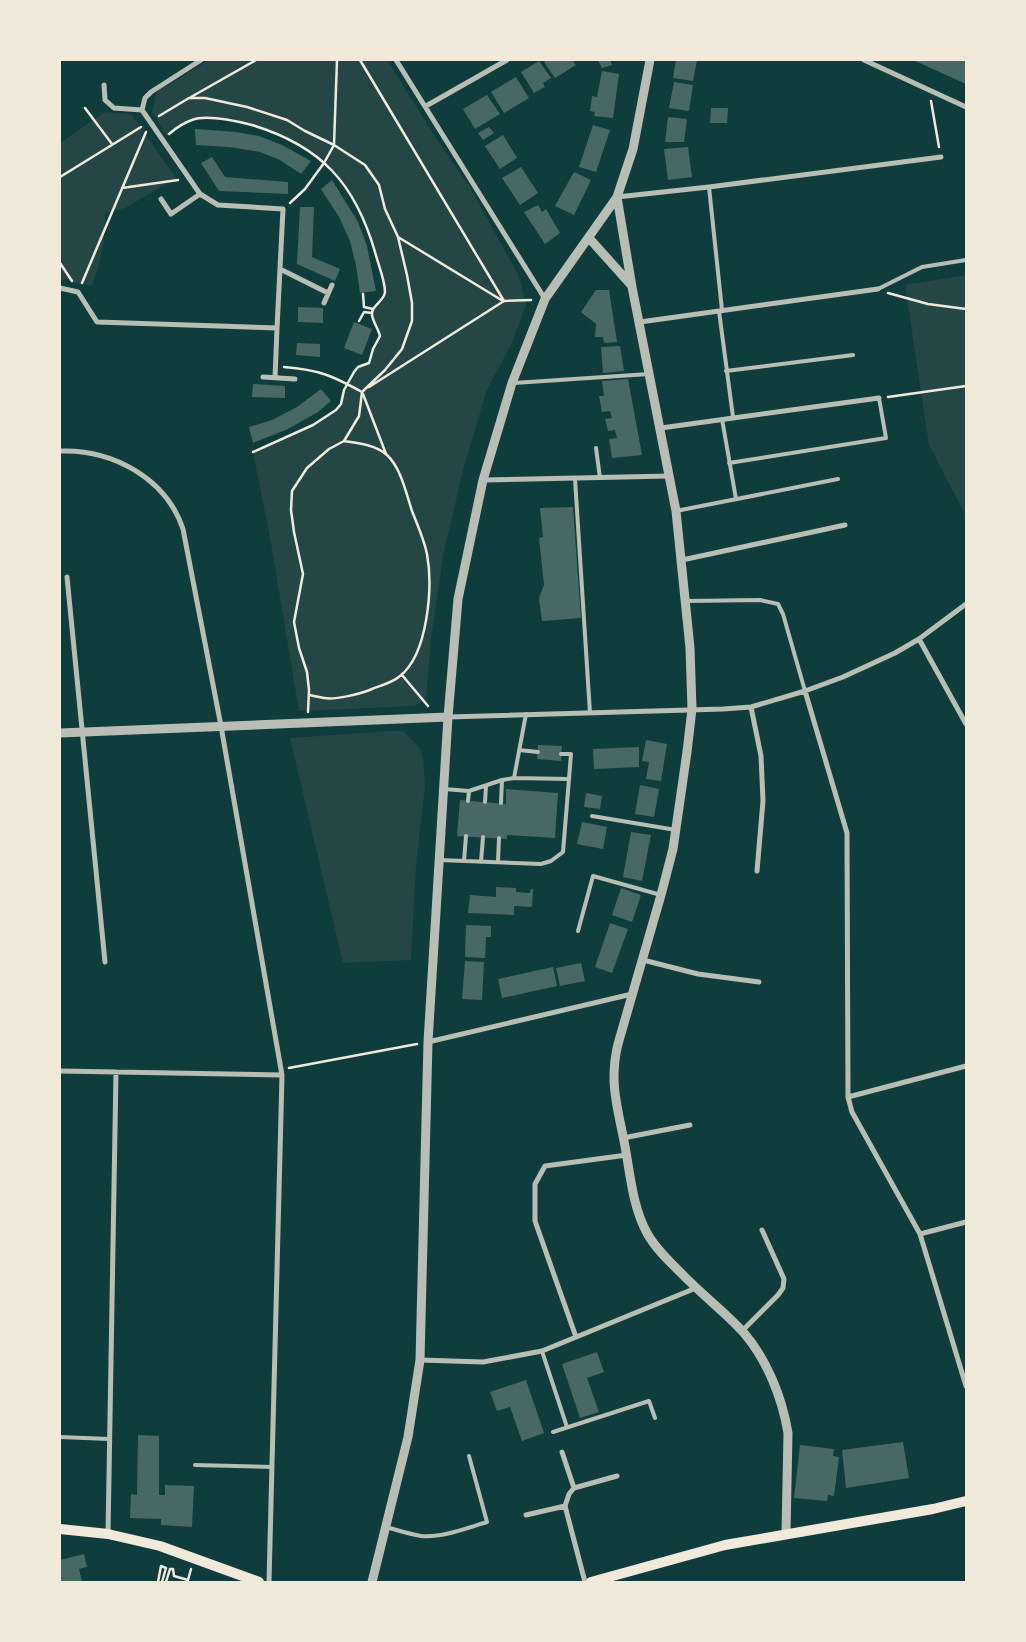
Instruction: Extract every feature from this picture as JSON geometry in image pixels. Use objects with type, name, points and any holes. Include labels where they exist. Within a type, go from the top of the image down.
[{"type":"main road","points":[[591,1582],[725,1545],[786,1533],[884,1518],[966,1501]]},
{"type":"main road","points":[[60,1529],[108,1534],[160,1546],[259,1582]]},
{"type":"street","points":[[142,110],[145,98],[151,92],[201,60]]},
{"type":"street","points":[[396,60],[545,299]]},
{"type":"street","points":[[426,106],[507,60]]},
{"type":"street","points":[[372,1582],[408,1437],[420,1360],[428,1042],[448,717],[458,598],[483,480],[512,383],[545,299],[617,197],[633,149],[650,60]]},
{"type":"street","points":[[864,60],[966,107]]},
{"type":"street","points":[[104,85],[104,100],[114,108],[142,110],[200,194],[218,205],[283,209],[275,378]]},
{"type":"street","points":[[617,197],[941,157]]},
{"type":"street","points":[[161,199],[171,214],[200,194]]},
{"type":"street","points":[[617,197],[632,287],[676,511],[690,648],[692,709],[676,830],[661,896],[618,1044],[613,1067],[614,1087],[636,1202],[647,1234],[658,1249],[696,1288],[742,1331],[760,1354],[770,1374],[786,1418],[788,1433],[786,1533]]},
{"type":"street","points":[[589,238],[632,287]]},
{"type":"street","points":[[280,269],[328,293]]},
{"type":"street","points":[[324,303],[332,285]]},
{"type":"street","points":[[60,288],[78,292],[97,322],[277,328]]},
{"type":"street","points":[[640,322],[878,289]]},
{"type":"street","points":[[263,377],[295,379]]},
{"type":"street","points":[[661,428],[879,398]]},
{"type":"street","points":[[60,451],[73,450],[92,453],[128,466],[144,475],[168,499],[178,513],[183,528],[221,726],[281,1072],[269,1582]]},
{"type":"street","points":[[483,480],[669,476]]},
{"type":"street","points":[[682,560],[845,525]]},
{"type":"street","points":[[67,577],[105,962]]},
{"type":"street","points":[[60,733],[436,717],[751,707],[805,691],[872,664],[919,639],[966,604]]},
{"type":"street","points":[[919,639],[966,724]]},
{"type":"street","points":[[805,691],[847,833],[848,1097],[852,1112],[920,1234],[966,1386]]},
{"type":"street","points":[[751,707],[761,756],[763,801],[756,872]]},
{"type":"street","points":[[643,960],[698,974],[758,982]]},
{"type":"street","points":[[428,1042],[632,994]]},
{"type":"street","points":[[848,1097],[966,1066]]},
{"type":"street","points":[[60,1071],[281,1072]]},
{"type":"street","points":[[108,1534],[116,1072]]},
{"type":"street","points":[[623,1138],[690,1125]]},
{"type":"street","points":[[576,1337],[535,1221],[535,1184],[545,1166],[627,1155]]},
{"type":"street","points":[[920,1234],[966,1222]]},
{"type":"street","points":[[742,1331],[783,1288],[784,1279],[762,1230]]},
{"type":"street","points":[[420,1360],[483,1362],[542,1351],[696,1288]]},
{"type":"street","points":[[562,1452],[574,1488]]},
{"type":"street","points":[[585,1582],[565,1506],[568,1494],[574,1488],[617,1476]]},
{"type":"street","points":[[526,1515],[565,1506]]},
{"type":"lane","points":[[709,187],[726,371],[733,417]]},
{"type":"lane","points":[[878,289],[922,267],[966,260]]},
{"type":"lane","points":[[726,371],[853,355]]},
{"type":"lane","points":[[512,383],[650,374]]},
{"type":"lane","points":[[730,463],[886,438],[879,398]]},
{"type":"lane","points":[[722,419],[736,499]]},
{"type":"lane","points":[[596,448],[600,478]]},
{"type":"lane","points":[[575,479],[590,712]]},
{"type":"lane","points":[[676,511],[838,479]]},
{"type":"lane","points":[[686,602],[760,600],[778,604],[783,614],[805,691]]},
{"type":"lane","points":[[514,778],[526,714]]},
{"type":"lane","points":[[519,750],[538,752]]},
{"type":"lane","points":[[440,860],[541,864],[551,861],[563,852],[571,754],[561,754]]},
{"type":"lane","points":[[444,789],[469,791],[514,778],[569,779]]},
{"type":"lane","points":[[500,803],[502,780]]},
{"type":"lane","points":[[485,802],[486,786]]},
{"type":"lane","points":[[468,801],[469,791]]},
{"type":"lane","points":[[592,816],[676,830]]},
{"type":"lane","points":[[464,861],[466,836]]},
{"type":"lane","points":[[481,862],[483,837]]},
{"type":"lane","points":[[498,862],[499,838]]},
{"type":"lane","points":[[578,931],[593,876],[661,896]]},
{"type":"lane","points":[[542,1351],[567,1428]]},
{"type":"lane","points":[[553,1432],[649,1401],[655,1418]]},
{"type":"lane","points":[[60,1437],[110,1439]]},
{"type":"lane","points":[[386,1527],[422,1536],[454,1531],[487,1522],[469,1456]]},
{"type":"lane","points":[[195,1465],[272,1466]]},
{"type":"path","points":[[60,177],[150,121],[256,60]]},
{"type":"path","points":[[283,209],[305,188],[334,145],[337,60]]},
{"type":"path","points":[[360,60],[504,302]]},
{"type":"path","points":[[928,89],[941,157]]},
{"type":"path","points":[[189,98],[204,98],[247,107],[287,120],[334,145],[365,165],[379,185],[385,209],[398,237],[408,275],[412,321],[402,349],[385,370],[362,392],[359,416],[344,441],[329,450],[307,468],[292,491],[291,510],[303,574],[294,622],[299,648],[307,672],[309,694],[308,723]]},
{"type":"path","points":[[85,108],[113,145]]},
{"type":"path","points":[[162,139],[181,124],[194,119],[204,118],[244,123],[276,133],[306,150],[335,172],[347,188],[363,218],[371,239],[385,291],[384,298],[373,309],[372,313],[374,324],[380,336],[369,362],[358,367],[354,372],[344,390],[341,404],[336,410],[313,425],[253,452]]},
{"type":"path","points":[[78,292],[150,121]]},
{"type":"path","points":[[122,188],[189,178]]},
{"type":"path","points":[[398,237],[504,302]]},
{"type":"path","points":[[60,263],[78,292]]},
{"type":"path","points":[[878,289],[928,304],[966,309]]},
{"type":"path","points":[[359,321],[364,312],[363,294]]},
{"type":"path","points":[[362,392],[504,302],[545,299]]},
{"type":"path","points":[[364,307],[373,309]]},
{"type":"path","points":[[364,312],[372,313]]},
{"type":"path","points":[[275,366],[311,369],[329,374],[362,392],[387,455],[396,469],[406,493],[427,552],[430,577],[423,639],[416,656],[402,674],[393,681],[367,691],[325,699],[309,694]]},
{"type":"path","points":[[879,398],[966,386]]},
{"type":"path","points":[[344,441],[362,443],[387,455]]},
{"type":"path","points":[[402,674],[436,717]]},
{"type":"path","points":[[281,1072],[428,1042]]},
{"type":"path","points":[[158,1582],[161,1566],[166,1568],[162,1582]]},
{"type":"path","points":[[166,1582],[170,1569],[174,1576],[188,1580]]},
{"type":"shaded area","points":[[209,60],[387,60],[469,186],[519,276],[526,305],[512,342],[486,392],[463,470],[443,556],[431,639],[426,699],[415,706],[299,711],[270,537],[253,452],[299,432],[336,410],[341,404],[344,390],[358,367],[369,362],[380,336],[374,324],[372,310],[380,302],[385,291],[364,220],[351,193],[332,169],[305,148],[256,127],[204,118],[193,119],[182,124],[167,136],[152,111],[157,92]]},
{"type":"shaded area","points":[[105,112],[131,114],[176,178],[125,208],[105,213],[102,250],[92,285],[77,284],[66,279],[60,280],[60,143]]},
{"type":"shaded area","points":[[966,275],[966,516],[929,445],[905,285]]},
{"type":"shaded area","points":[[403,731],[419,747],[423,759],[425,786],[416,865],[411,960],[343,963],[290,738]]},
{"type":"building","points":[[547,60],[572,60],[576,65],[555,78],[544,62]]},
{"type":"building","points":[[598,60],[610,60],[612,65],[602,68]]},
{"type":"building","points":[[676,60],[697,60],[693,81],[673,78]]},
{"type":"building","points":[[913,60],[961,60],[966,62],[966,84]]},
{"type":"building","points":[[539,61],[551,78],[543,83],[545,87],[534,93],[521,72]]},
{"type":"building","points":[[602,71],[619,74],[613,118],[594,116],[595,112],[590,111],[592,96],[597,97]]},
{"type":"building","points":[[516,77],[529,98],[504,113],[491,92]]},
{"type":"building","points":[[674,82],[693,85],[689,111],[669,108]]},
{"type":"building","points":[[487,95],[500,114],[475,129],[463,109]]},
{"type":"building","points":[[711,108],[728,108],[727,123],[710,123]]},
{"type":"building","points":[[668,117],[687,119],[684,142],[665,142]]},
{"type":"building","points":[[593,125],[610,130],[596,172],[579,167]]},
{"type":"building","points":[[489,127],[494,133],[483,140],[478,133]]},
{"type":"building","points":[[195,129],[259,136],[282,145],[311,161],[301,174],[280,160],[260,152],[229,147],[196,145]]},
{"type":"building","points":[[503,135],[517,158],[500,169],[485,146]]},
{"type":"building","points":[[688,147],[692,177],[668,180],[664,149]]},
{"type":"building","points":[[212,157],[225,177],[288,182],[288,194],[219,191],[201,163]]},
{"type":"building","points":[[521,167],[538,193],[520,205],[502,178]]},
{"type":"building","points":[[574,172],[591,180],[574,215],[555,206]]},
{"type":"building","points":[[332,180],[358,222],[367,246],[376,291],[360,293],[350,241],[339,217],[321,189]]},
{"type":"building","points":[[538,205],[542,212],[546,209],[560,233],[545,244],[524,212]]},
{"type":"building","points":[[300,207],[314,207],[312,257],[340,269],[335,281],[297,264]]},
{"type":"building","points":[[596,290],[609,290],[617,342],[604,343],[603,337],[595,337],[596,324],[581,312]]},
{"type":"building","points":[[298,307],[323,308],[323,323],[298,322]]},
{"type":"building","points":[[354,322],[372,329],[362,355],[344,348]]},
{"type":"building","points":[[297,343],[320,344],[320,357],[296,355]]},
{"type":"building","points":[[620,346],[624,371],[603,373],[601,347]]},
{"type":"building","points":[[628,379],[642,455],[612,458],[609,439],[617,438],[615,430],[608,431],[605,419],[612,418],[610,411],[602,412],[599,396],[604,396],[602,381]]},
{"type":"building","points":[[253,384],[285,386],[285,398],[252,397]]},
{"type":"building","points":[[321,389],[331,401],[318,412],[288,429],[253,443],[249,427],[272,420],[297,407]]},
{"type":"building","points":[[573,507],[581,618],[542,621],[539,598],[544,585],[539,538],[543,537],[540,508]]},
{"type":"building","points":[[646,740],[667,744],[661,781],[646,779],[649,762],[642,761]]},
{"type":"building","points":[[538,745],[562,746],[561,761],[537,759]]},
{"type":"building","points":[[639,747],[639,767],[594,769],[593,749]]},
{"type":"building","points":[[640,785],[659,789],[654,817],[635,814]]},
{"type":"building","points":[[506,789],[558,793],[555,838],[507,835],[507,839],[457,836],[460,800],[506,804]]},
{"type":"building","points":[[586,793],[602,796],[600,809],[584,807]]},
{"type":"building","points":[[582,822],[607,827],[603,849],[577,844]]},
{"type":"building","points":[[631,832],[651,835],[642,881],[623,877]]},
{"type":"building","points":[[496,887],[516,888],[516,892],[530,893],[531,889],[533,889],[532,907],[514,906],[514,915],[468,913],[470,895],[496,897]]},
{"type":"building","points":[[621,888],[641,895],[632,922],[612,915]]},
{"type":"building","points":[[610,923],[628,929],[612,973],[595,967]]},
{"type":"building","points":[[466,925],[491,926],[491,937],[486,937],[485,958],[465,957]]},
{"type":"building","points":[[465,961],[484,962],[482,1000],[462,999]]},
{"type":"building","points":[[581,963],[585,981],[560,986],[556,968]]},
{"type":"building","points":[[553,967],[557,986],[502,998],[498,979]]},
{"type":"building","points":[[597,1352],[604,1372],[587,1378],[599,1412],[580,1418],[562,1364]]},
{"type":"building","points":[[526,1380],[544,1433],[522,1441],[510,1407],[497,1411],[490,1392]]},
{"type":"building","points":[[138,1435],[159,1436],[159,1495],[165,1495],[165,1485],[194,1486],[192,1527],[161,1525],[161,1519],[130,1518],[131,1494],[137,1495]]},
{"type":"building","points":[[903,1442],[909,1478],[846,1488],[842,1450]]},
{"type":"building","points":[[800,1445],[834,1449],[833,1456],[839,1457],[834,1496],[828,1495],[827,1501],[794,1498]]},
{"type":"building","points":[[84,1554],[87,1567],[79,1569],[82,1582],[60,1582],[60,1560]]}]
